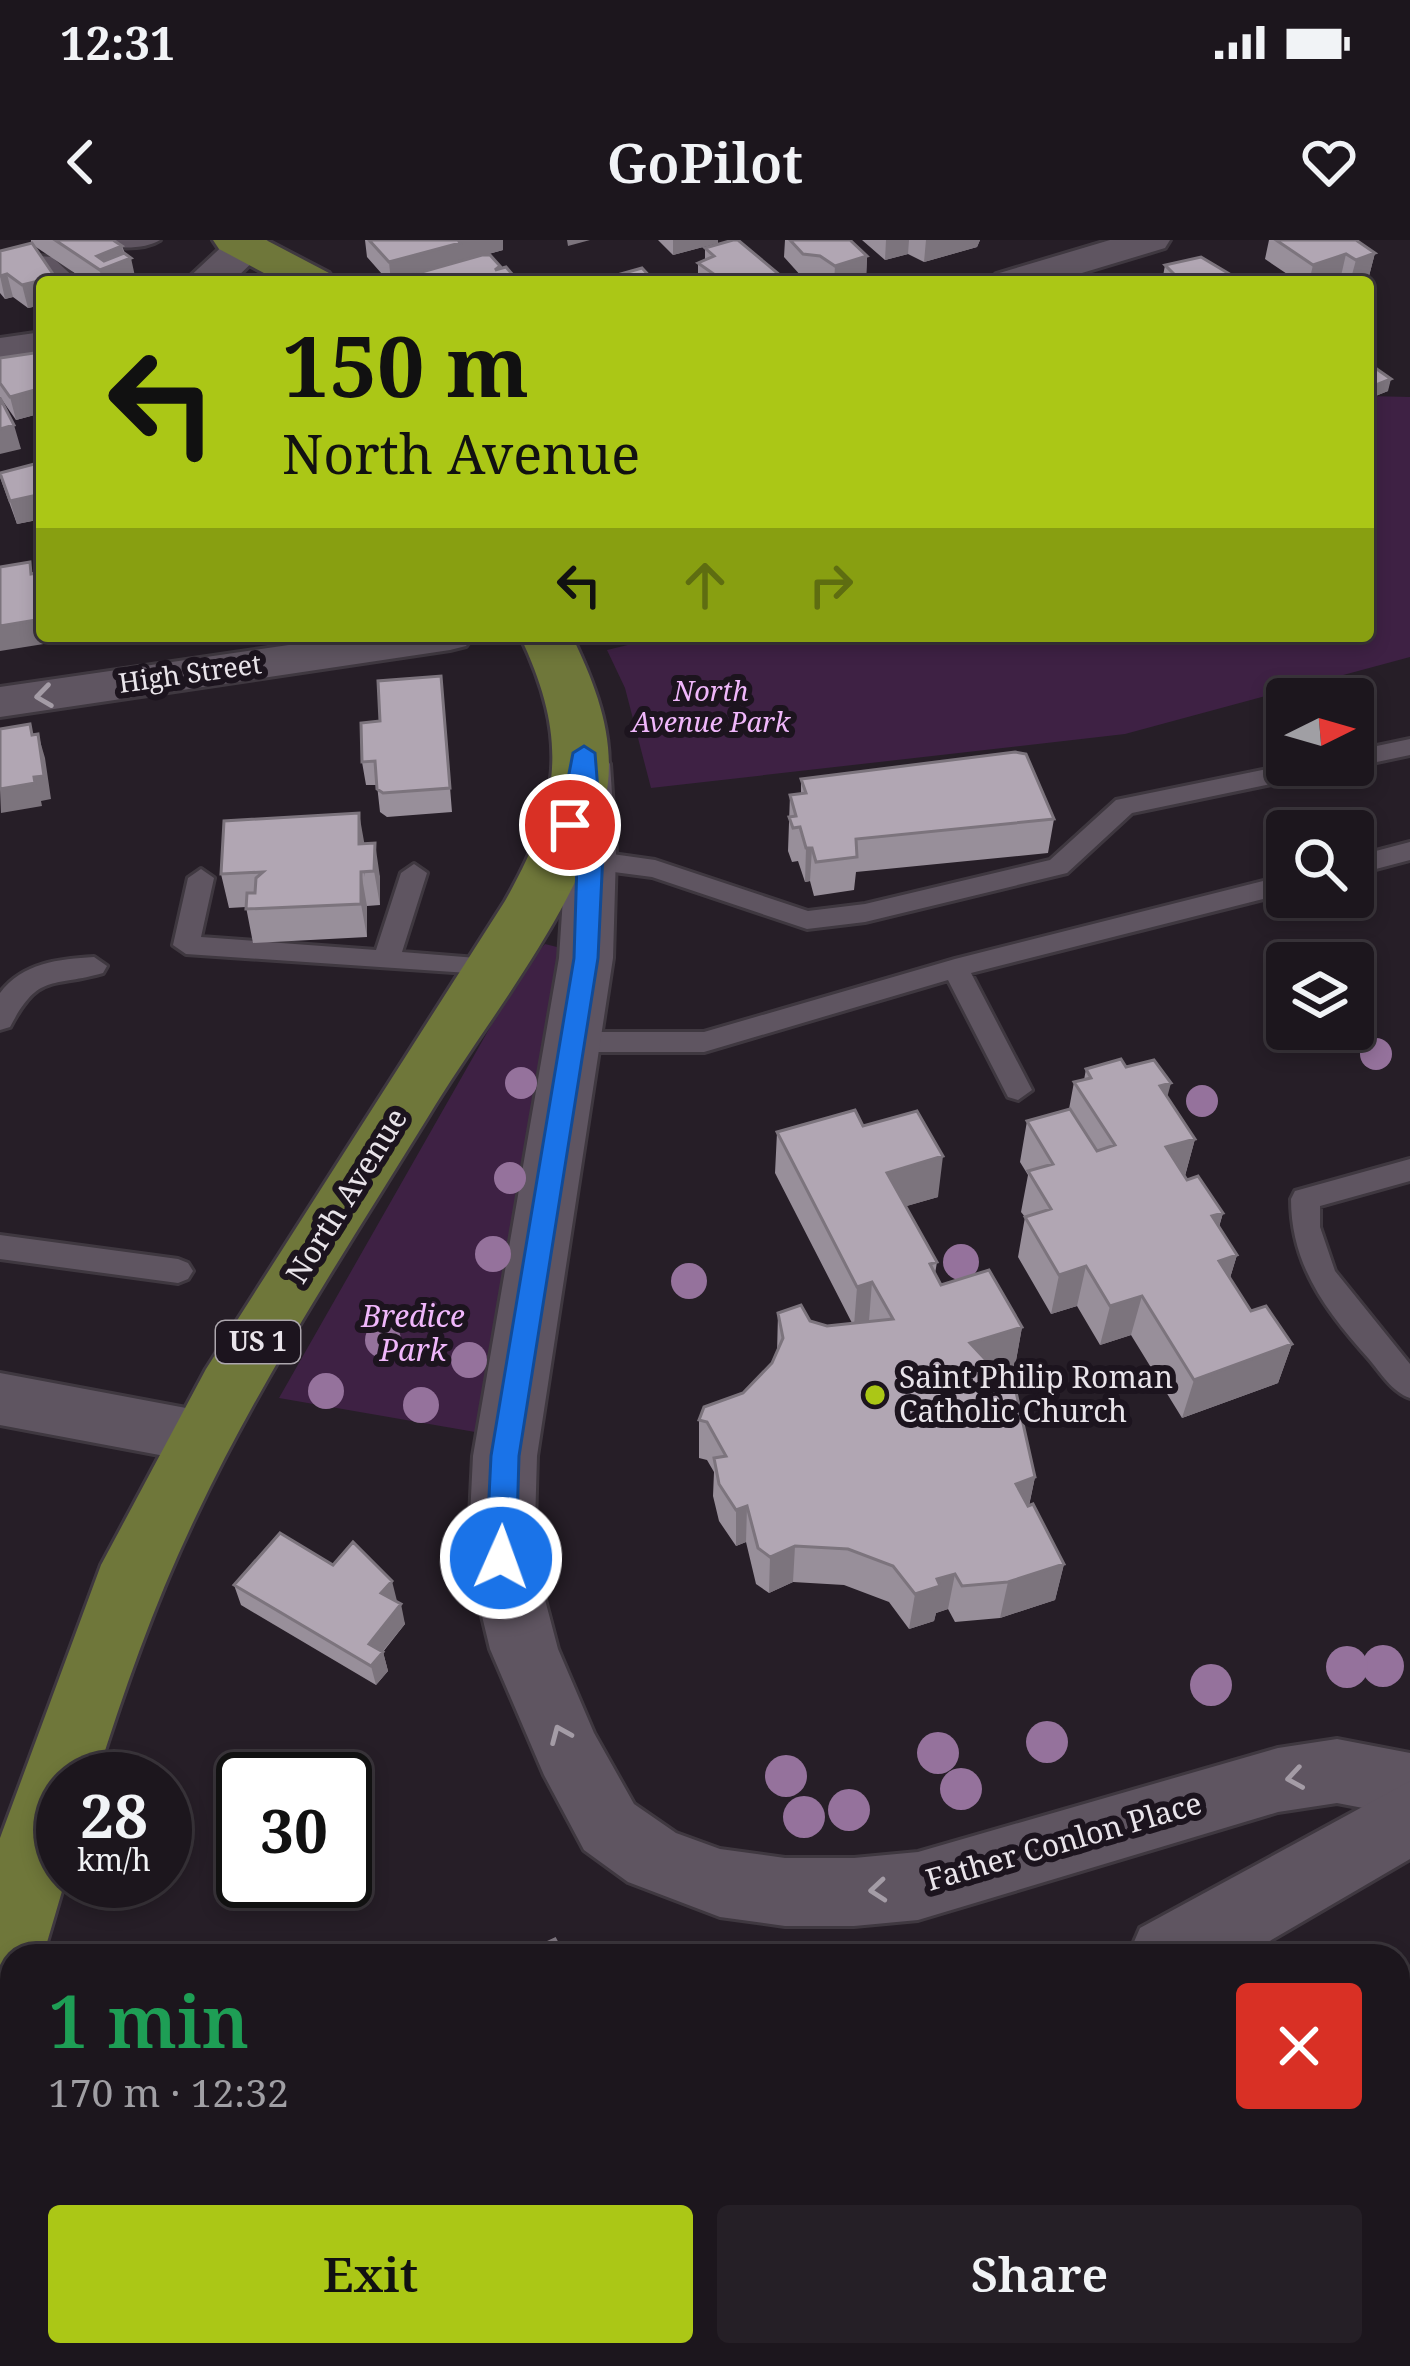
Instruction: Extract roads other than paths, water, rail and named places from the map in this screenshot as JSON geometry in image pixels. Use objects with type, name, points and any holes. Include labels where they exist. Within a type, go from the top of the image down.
[{"type":"main road","points":[[212,276],[245,242],[304,276]]},
{"type":"main road","points":[[0,351],[36,346]]},
{"type":"main road","name":"North Avenue","points":[[7,1944],[122,1598],[202,1437],[537,892],[570,825],[584,753],[574,696],[549,642]]},
{"type":"main road","points":[[1189,1944],[1410,1817]]},
{"type":"street","points":[[1030,276],[1151,240]]},
{"type":"street","name":"High Street","points":[[0,702],[409,642]]},
{"type":"street","name":"Father Conlon Place","points":[[584,753],[591,860],[586,958],[505,1456],[501,1558],[524,1649],[568,1753],[609,1827],[653,1858],[720,1883],[785,1892],[854,1892],[918,1886],[1279,1780],[1337,1771],[1410,1785]]},
{"type":"street","points":[[0,1399],[202,1437]]},
{"type":"lane","points":[[102,240],[150,240]]},
{"type":"lane","points":[[0,259],[45,261],[62,276]]},
{"type":"lane","points":[[1374,755],[1410,747]]},
{"type":"lane","points":[[591,860],[656,869],[807,920],[865,914],[1058,867],[1079,852],[1100,818],[1125,806],[1266,777]]},
{"type":"lane","points":[[1374,860],[1410,851]]},
{"type":"lane","points":[[386,960],[414,873]]},
{"type":"lane","points":[[201,878],[186,945],[488,968]]},
{"type":"lane","points":[[573,1042],[704,1042],[955,968],[1266,889]]},
{"type":"lane","points":[[0,1019],[8,994],[30,977],[53,969],[94,966]]},
{"type":"lane","points":[[955,968],[1018,1090]]},
{"type":"lane","points":[[1410,1170],[1305,1199],[1302,1231],[1313,1268],[1410,1384]]},
{"type":"lane","points":[[0,1247],[178,1271]]},
{"type":"place","name":"Saint Philip Roman Catholic Church","points":[[875,1395]]},
{"type":"park label","name":"North Avenue Park","points":[[711,708]]},
{"type":"park label","name":"Bredice Park","points":[[413,1334]]}]
